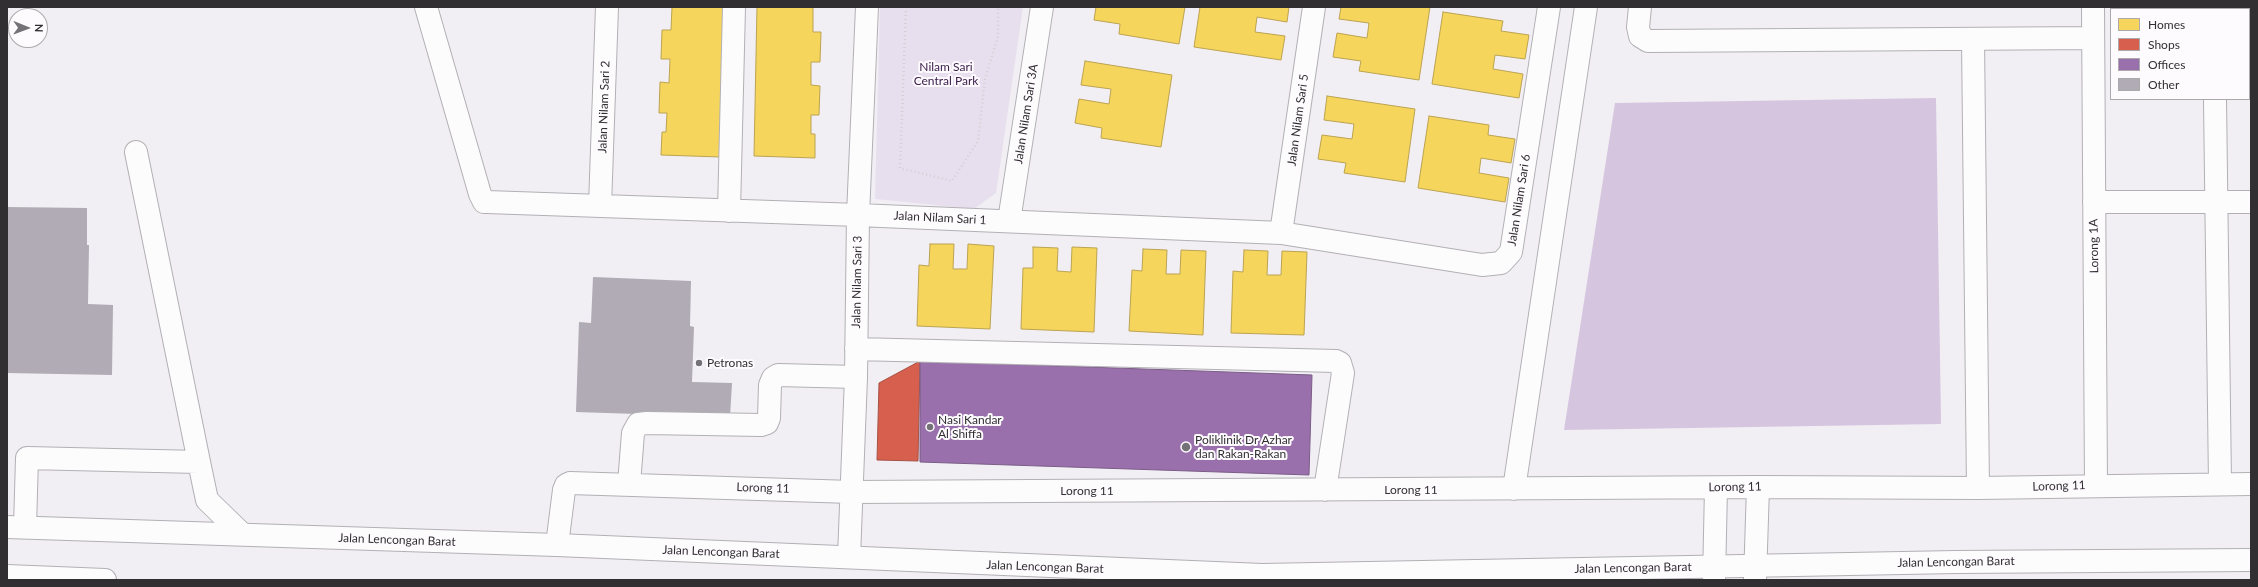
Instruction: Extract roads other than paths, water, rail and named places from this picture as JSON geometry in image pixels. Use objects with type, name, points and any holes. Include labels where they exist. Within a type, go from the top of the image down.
[{"type":"main road","name":"Jalan Nilam Sari 1","points":[[426,7],[484,202],[858,215],[1281,233]]},
{"type":"main road","name":"Jalan Nilam Sari 2","points":[[600,206],[607,7]]},
{"type":"main road","points":[[729,211],[734,7]]},
{"type":"main road","name":"Jalan Nilam Sari 3","points":[[849,557],[856,377],[858,215],[867,7]]},
{"type":"main road","name":"Jalan Nilam Sari 3A","points":[[1009,221],[1042,7]]},
{"type":"main road","name":"Jalan Nilam Sari 5","points":[[1281,233],[1314,7]]},
{"type":"main road","name":"Jalan Nilam Sari 6","points":[[1281,233],[1482,265],[1500,263],[1511,252],[1549,7]]},
{"type":"main road","points":[[1514,489],[1586,7]]},
{"type":"main road","points":[[1640,7],[1638,27],[1640,36],[1648,41],[2092,38]]},
{"type":"main road","name":"Lorong 1A","points":[[2093,7],[2096,485]]},
{"type":"main road","points":[[1973,40],[1978,488]]},
{"type":"main road","points":[[2215,100],[2220,484]]},
{"type":"main road","points":[[136,152],[198,462],[207,500],[242,534]]},
{"type":"main road","points":[[2094,202],[2251,202]]},
{"type":"main road","points":[[856,349],[1340,363],[1343,373],[1325,490]]},
{"type":"main road","points":[[629,484],[634,433],[638,424],[761,425],[767,423],[769,418],[770,385],[773,378],[778,376],[856,377]]},
{"type":"main road","points":[[16,527],[27,458],[198,462]]},
{"type":"main road","name":"Lorong 11","points":[[557,545],[564,490],[566,485],[570,483],[852,492],[1758,487],[1978,488],[2096,485],[2251,484]]},
{"type":"main road","points":[[1756,573],[1758,487]]},
{"type":"main road","points":[[1715,573],[1716,488]]},
{"type":"main road","name":"Jalan Lencongan Barat","points":[[16,527],[557,545],[1262,575],[1756,573],[2251,560]]},
{"type":"main road","points":[[7,576],[105,580]]},
{"type":"place","name":"Petronas","points":[[699,363]]},
{"type":"place","name":"Nasi Kandar Al Shiffa","points":[[930,427]]},
{"type":"place","name":"Poliklinik Dr Azhar dan Rakan-Rakan","points":[[1186,447]]},
{"type":"park label","name":"Nilam Sari Central Park","points":[[946,74]]}]
